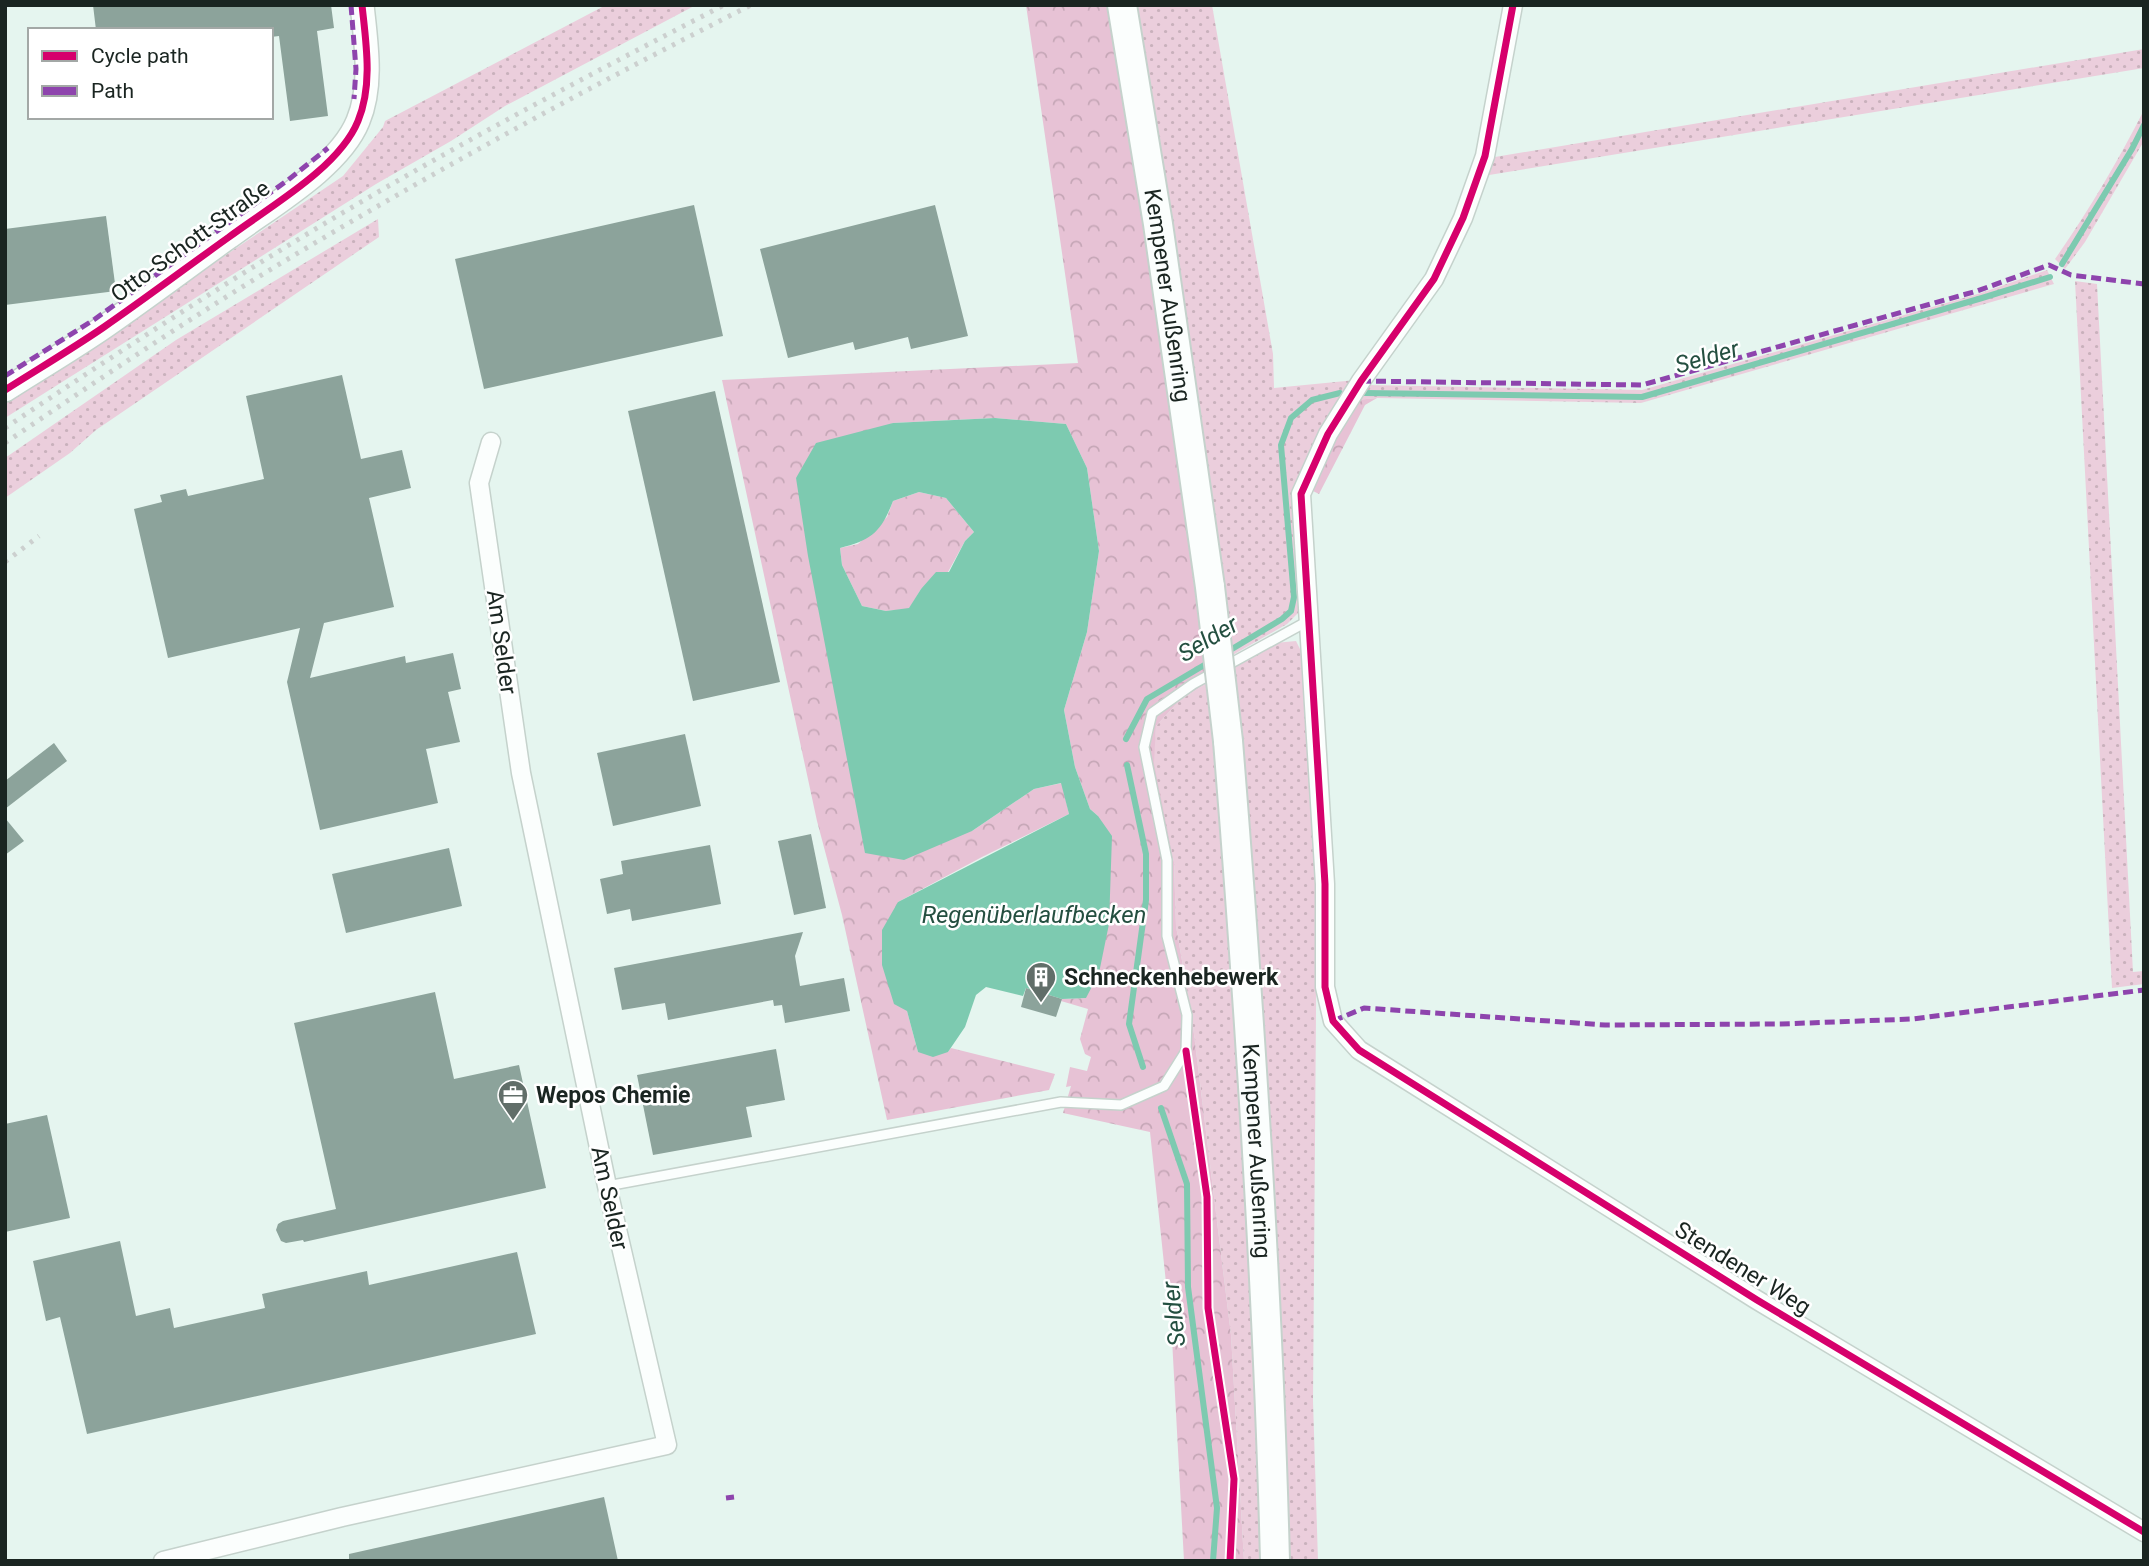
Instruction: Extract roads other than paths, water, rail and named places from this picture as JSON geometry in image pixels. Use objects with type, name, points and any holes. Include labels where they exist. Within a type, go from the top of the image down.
[{"type":"main road","name":"Kempener Außenring","points":[[1122,5],[1158,224],[1210,587],[1228,741],[1250,1023],[1270,1392],[1275,1561]]},
{"type":"street","name":"Otto-Schott-Straße","points":[[5,390],[102,328],[330,161],[348,140],[359,120],[365,95],[368,69],[362,5]]},
{"type":"street","points":[[1308,621],[1301,494],[1328,435],[1353,394],[1434,279],[1463,218],[1485,156],[1513,5]]},
{"type":"street","name":"Am Selder","points":[[163,1561],[329,1520],[667,1445],[607,1186],[522,773],[478,483],[491,442]]},
{"type":"street","name":"Stendener Weg","points":[[1308,621],[1325,884],[1325,987],[1333,1021],[1359,1049],[1757,1300],[2144,1532]]},
{"type":"lane","points":[[607,1186],[1061,1102],[1121,1105],[1164,1086],[1186,1051],[1186,1015],[1167,936],[1167,860],[1144,747],[1152,713],[1193,684],[1308,621]]},
{"type":"water","name":"Regenüberlaufbecken","points":[[995,418],[1066,424],[1087,468],[1099,551],[1087,632],[1064,710],[1075,767],[1090,809],[1112,836],[1109,924],[1099,973],[1086,998],[1062,999],[1026,988],[1023,996],[986,987],[976,995],[965,1027],[948,1052],[933,1057],[918,1052],[907,1011],[894,1004],[882,965],[882,930],[898,902],[1069,814],[1061,783],[1034,789],[972,831],[904,860],[865,853],[808,556],[796,478],[816,443],[893,423]],"holes":[[[919,492],[946,498],[974,532],[965,541],[949,572],[936,572],[909,608],[886,611],[862,606],[842,565],[840,548],[860,542],[874,533],[893,501]]]},
{"type":"waterway","name":"Selder","points":[[2062,264],[2144,125]]},
{"type":"waterway","name":"Selder","points":[[1364,393],[1642,397],[2050,277]]},
{"type":"waterway","name":"Selder","points":[[1227,652],[1291,611],[1294,597],[1281,445],[1291,418],[1312,400],[1340,393]]},
{"type":"waterway","name":"Selder","points":[[1126,739],[1147,699],[1211,661]]},
{"type":"waterway","name":"Selder","points":[[1127,765],[1146,854],[1146,900],[1129,1024],[1143,1067]]},
{"type":"waterway","name":"Selder","points":[[1161,1108],[1187,1184],[1188,1287],[1217,1508],[1213,1561]]},
{"type":"railway","points":[[5,428],[193,305],[336,216],[511,118],[724,5]]},
{"type":"railway","points":[[5,443],[201,313],[327,236],[628,68],[751,5]]},
{"type":"railway","points":[[5,562],[39,536]]},
{"type":"place","name":"Schneckenhebewerk","points":[[1041,1004]]},
{"type":"place","name":"Wepos Chemie","points":[[513,1122]]}]
